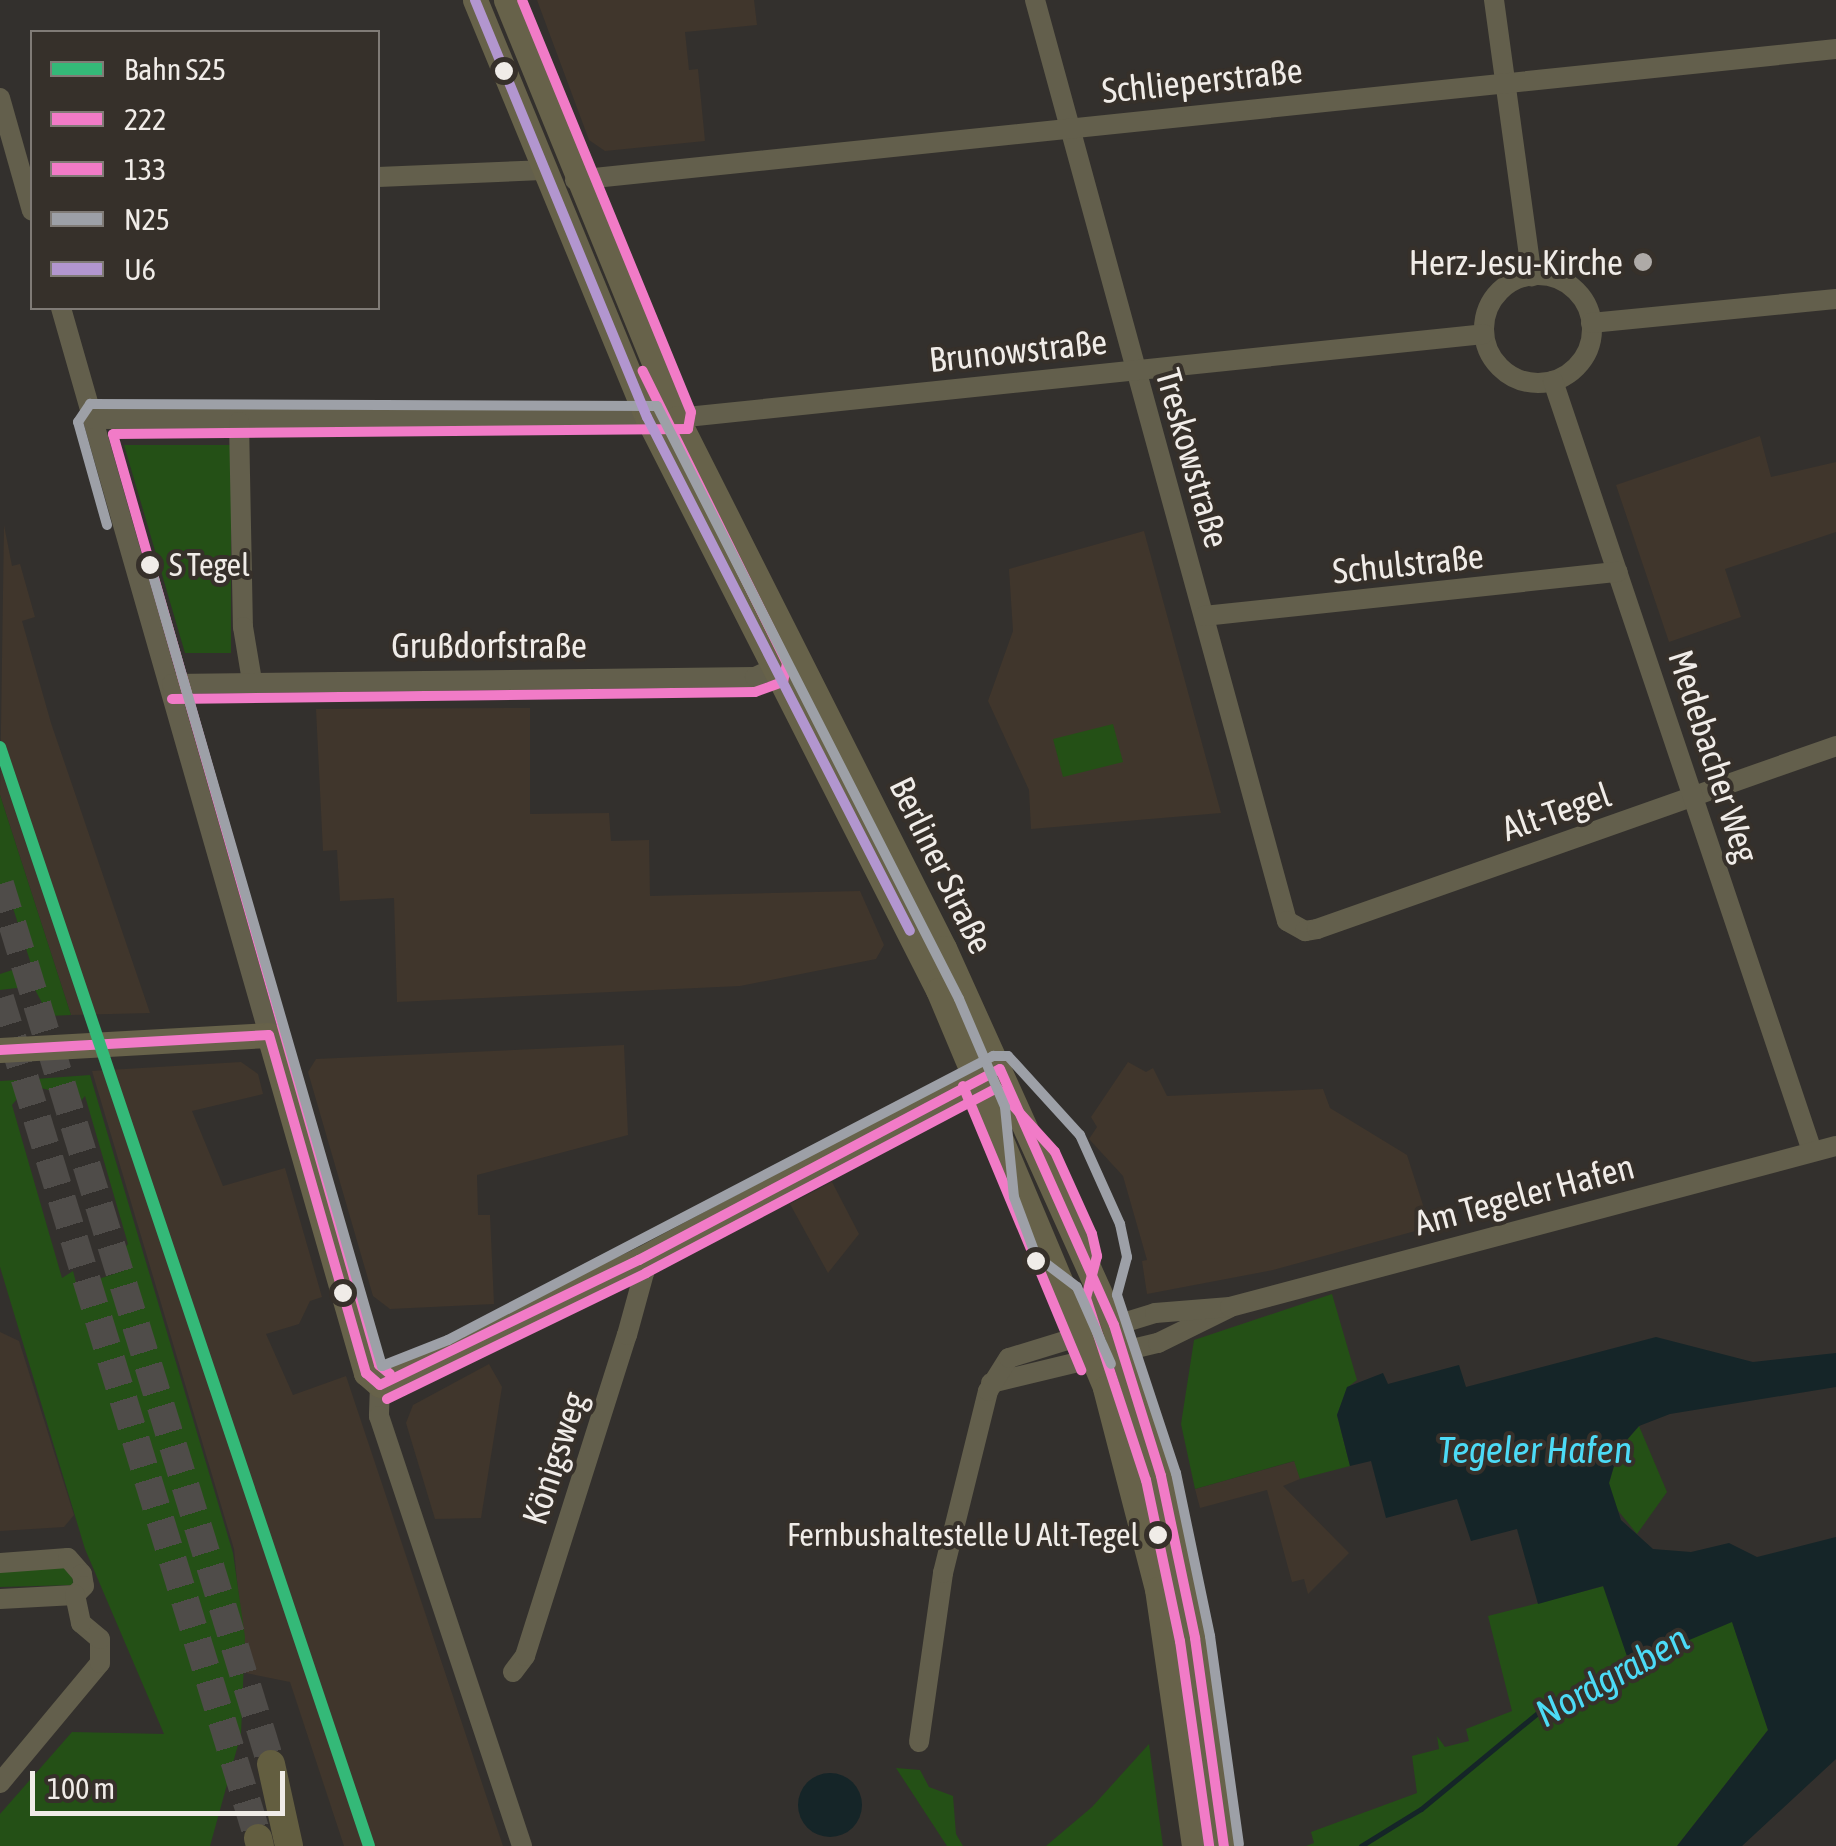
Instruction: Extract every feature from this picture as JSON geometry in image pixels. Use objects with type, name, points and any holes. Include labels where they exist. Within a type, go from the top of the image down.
[{"type":"highway","points":[[271,1764],[289,1841]]},
{"type":"main road","name":"Berliner Straße","points":[[475,0],[646,417],[774,670],[989,1074],[1114,1325],[1161,1476],[1195,1638],[1224,1846]]},
{"type":"main road","name":"Berliner Straße","points":[[506,0],[575,180],[677,418],[800,654],[989,1074],[1093,1360],[1157,1589],[1194,1846]]},
{"type":"main road","points":[[646,417],[677,418]]},
{"type":"main road","points":[[0,1050],[269,1035],[366,1373],[380,1385],[638,1260],[989,1074]]},
{"type":"street","name":"Treskowstraße","points":[[1035,0],[1287,921],[1296,929]]},
{"type":"street","points":[[1494,0],[1532,276]]},
{"type":"street","name":"Schlieperstraße","points":[[575,180],[1836,49]]},
{"type":"street","points":[[0,98],[29,186]]},
{"type":"street","points":[[380,178],[542,170]]},
{"type":"street","points":[[1532,276],[1572,288],[1591,324],[1582,359],[1553,381],[1510,376],[1494,362],[1484,334],[1487,310],[1500,291],[1532,276]]},
{"type":"street","points":[[1591,324],[1836,298]]},
{"type":"street","points":[[62,310],[172,684],[269,1035]]},
{"type":"street","name":"Brunowstraße","points":[[677,418],[1484,334]]},
{"type":"street","name":"Medebacher Weg","points":[[1553,381],[1812,1151]]},
{"type":"street","points":[[93,419],[239,422],[646,417]]},
{"type":"street","points":[[239,422],[243,627],[252,680]]},
{"type":"street","name":"Schulstraße","points":[[1204,616],[1618,572]]},
{"type":"street","name":"Grußdorfstraße","points":[[172,684],[252,680],[755,677],[800,654]]},
{"type":"street","name":"Alt-Tegel","points":[[1296,929],[1353,916],[1836,746]]},
{"type":"street","name":"Am Tegeler Hafen","points":[[991,1384],[1008,1358],[1156,1313],[1230,1307],[1836,1146]]},
{"type":"street","name":"Königsweg","points":[[513,1672],[525,1656],[628,1334],[644,1273],[638,1260]]},
{"type":"street","name":"Am Tegeler Hafen","points":[[991,1384],[1183,1334],[1230,1307]]},
{"type":"street","points":[[919,1742],[941,1584],[991,1384]]},
{"type":"street","points":[[380,1385],[379,1416],[522,1846]]},
{"type":"street","points":[[0,1563],[68,1558],[82,1574],[84,1586],[76,1595],[0,1599]]},
{"type":"street","points":[[0,1783],[100,1662],[100,1639],[80,1623],[76,1595]]},
{"type":"shaded area","points":[[537,0],[754,0],[757,25],[685,32],[689,70],[698,69],[705,141],[605,151],[589,140]]},
{"type":"shaded area","points":[[1760,436],[1771,477],[1836,462],[1836,532],[1725,569],[1741,617],[1669,642],[1616,485]]},
{"type":"shaded area","points":[[4,525],[12,566],[20,564],[35,617],[22,621],[51,723],[150,1013],[71,1015],[0,795]]},
{"type":"shaded area","points":[[1144,531],[1221,813],[1031,829],[1029,790],[988,701],[1013,631],[1009,569]]},
{"type":"shaded area","points":[[530,708],[530,814],[609,813],[611,841],[649,840],[650,896],[860,891],[884,945],[876,959],[740,986],[397,1002],[394,898],[340,901],[337,850],[323,851],[316,709]]},
{"type":"shaded area","points":[[624,1045],[628,1135],[477,1175],[478,1215],[490,1215],[494,1304],[390,1309],[373,1296],[308,1072],[316,1059]]},
{"type":"shaded area","points":[[241,1062],[258,1074],[263,1094],[192,1111],[223,1186],[285,1168],[322,1297],[310,1301],[299,1324],[266,1334],[293,1395],[346,1376],[503,1846],[344,1846],[290,1682],[246,1673],[234,1549],[92,1071]]},
{"type":"shaded area","points":[[1128,1062],[1146,1072],[1153,1068],[1167,1096],[1323,1089],[1330,1108],[1407,1155],[1430,1227],[1273,1270],[1147,1294],[1142,1261],[1147,1260],[1123,1176],[1089,1139],[1097,1127],[1091,1117]]},
{"type":"shaded area","points":[[832,1182],[859,1234],[828,1273],[790,1204]]},
{"type":"shaded area","points":[[0,1332],[19,1341],[74,1515],[64,1527],[0,1531]]},
{"type":"shaded area","points":[[489,1364],[502,1387],[481,1518],[435,1519],[406,1423],[413,1405]]},
{"type":"shaded area","points":[[1295,1461],[1300,1479],[1283,1486],[1349,1553],[1308,1594],[1304,1579],[1292,1582],[1267,1490],[1200,1508],[1195,1489]]},
{"type":"green space","points":[[124,445],[231,445],[231,653],[185,653]]},
{"type":"green space","points":[[1113,724],[1123,762],[1063,777],[1053,739]]},
{"type":"green space","points":[[0,795],[71,1015],[49,1016],[33,986],[0,990],[0,974],[31,964],[12,905],[0,908]]},
{"type":"green space","points":[[90,1075],[233,1553],[245,1637],[241,1734],[210,1846],[0,1846],[0,1814],[72,1732],[164,1734],[85,1549],[0,1267],[0,1081],[18,1080],[22,1093],[12,1105],[62,1278],[73,1271],[77,1286],[123,1271],[121,1251],[128,1244],[85,1096],[76,1107],[67,1095],[41,1088],[35,1079]]},
{"type":"green space","points":[[1332,1294],[1357,1380],[1348,1387],[1337,1415],[1350,1466],[1300,1479],[1294,1461],[1195,1489],[1181,1424],[1194,1340]]},
{"type":"green space","points":[[1120,1382],[1168,1562],[1197,1755],[1170,1594]]},
{"type":"green space","points":[[1639,1426],[1667,1492],[1637,1534],[1611,1502],[1609,1483],[1619,1449]]},
{"type":"green space","points":[[72,1567],[73,1585],[0,1587],[0,1572]]},
{"type":"green space","points":[[1604,1586],[1630,1664],[1732,1621],[1768,1730],[1677,1846],[1306,1846],[1314,1843],[1311,1832],[1417,1793],[1412,1756],[1439,1749],[1437,1736],[1445,1747],[1469,1741],[1466,1729],[1512,1711],[1488,1616]]},
{"type":"green space","points":[[1149,1744],[1163,1846],[1046,1846],[1092,1807]]},
{"type":"green space","points":[[896,1768],[920,1770],[929,1787],[953,1796],[956,1834],[963,1846],[947,1846]]},
{"type":"water","name":"Tegeler Hafen","points":[[1656,1337],[1753,1362],[1836,1353],[1836,1387],[1670,1414],[1639,1426],[1619,1449],[1609,1483],[1621,1520],[1653,1549],[1691,1552],[1729,1543],[1757,1557],[1836,1537],[1836,1759],[1742,1846],[1677,1846],[1768,1730],[1732,1622],[1630,1665],[1603,1586],[1538,1604],[1517,1529],[1471,1541],[1457,1499],[1386,1518],[1371,1461],[1350,1466],[1337,1415],[1347,1387],[1383,1373],[1388,1384],[1459,1365],[1466,1387]]},
{"type":"water","points":[[830,1773],[853,1782],[862,1805],[853,1828],[830,1837],[807,1828],[798,1805],[807,1782]]},
{"type":"waterway","name":"Nordgraben","points":[[1361,1846],[1421,1809],[1546,1706],[1633,1656]]},
{"type":"tunnel","points":[[0,884],[271,1764]]},
{"type":"tunnel","points":[[0,998],[258,1838]]},
{"type":"rail line","name":"S25","points":[[0,747],[369,1846]]},
{"type":"transit line","name":"U6","points":[[475,0],[647,417],[910,931]]},
{"type":"transit line","name":"133","points":[[390,1374],[379,1365],[113,434],[688,429],[691,412],[522,0]]},
{"type":"transit line","name":"133","points":[[172,699],[755,692],[783,682],[787,663],[643,371]]},
{"type":"transit line","name":"N25","points":[[107,525],[78,422],[90,404],[657,406],[959,999],[1005,1107],[1014,1197],[1036,1256],[1077,1287],[1111,1364]]},
{"type":"transit line","name":"N25","points":[[150,565],[382,1366],[448,1340],[993,1056],[1008,1056],[1080,1135],[1120,1224],[1127,1257],[1117,1295],[1176,1473],[1210,1636],[1239,1844]]},
{"type":"transit line","name":"222","points":[[269,1035],[366,1373],[380,1385]]},
{"type":"transit line","name":"222","points":[[0,1050],[269,1035]]},
{"type":"transit line","name":"222","points":[[1000,1069],[1114,1325],[1161,1476],[1195,1638],[1224,1846]]},
{"type":"transit line","name":"222","points":[[380,1385],[639,1260],[1000,1069]]},
{"type":"transit line","name":"133","points":[[963,1086],[1081,1370]]},
{"type":"transit line","name":"133","points":[[387,1399],[646,1273],[997,1088],[1055,1152],[1092,1234],[1097,1256],[1086,1298],[1146,1480],[1180,1641],[1209,1846]]},
{"type":"place","name":"Herz-Jesu-Kirche","points":[[1643,262]]},
{"type":"place","name":"S Tegel","points":[[150,565]]},
{"type":"place","name":"Fernbushaltestelle U Alt-Tegel","points":[[1158,1535]]}]
